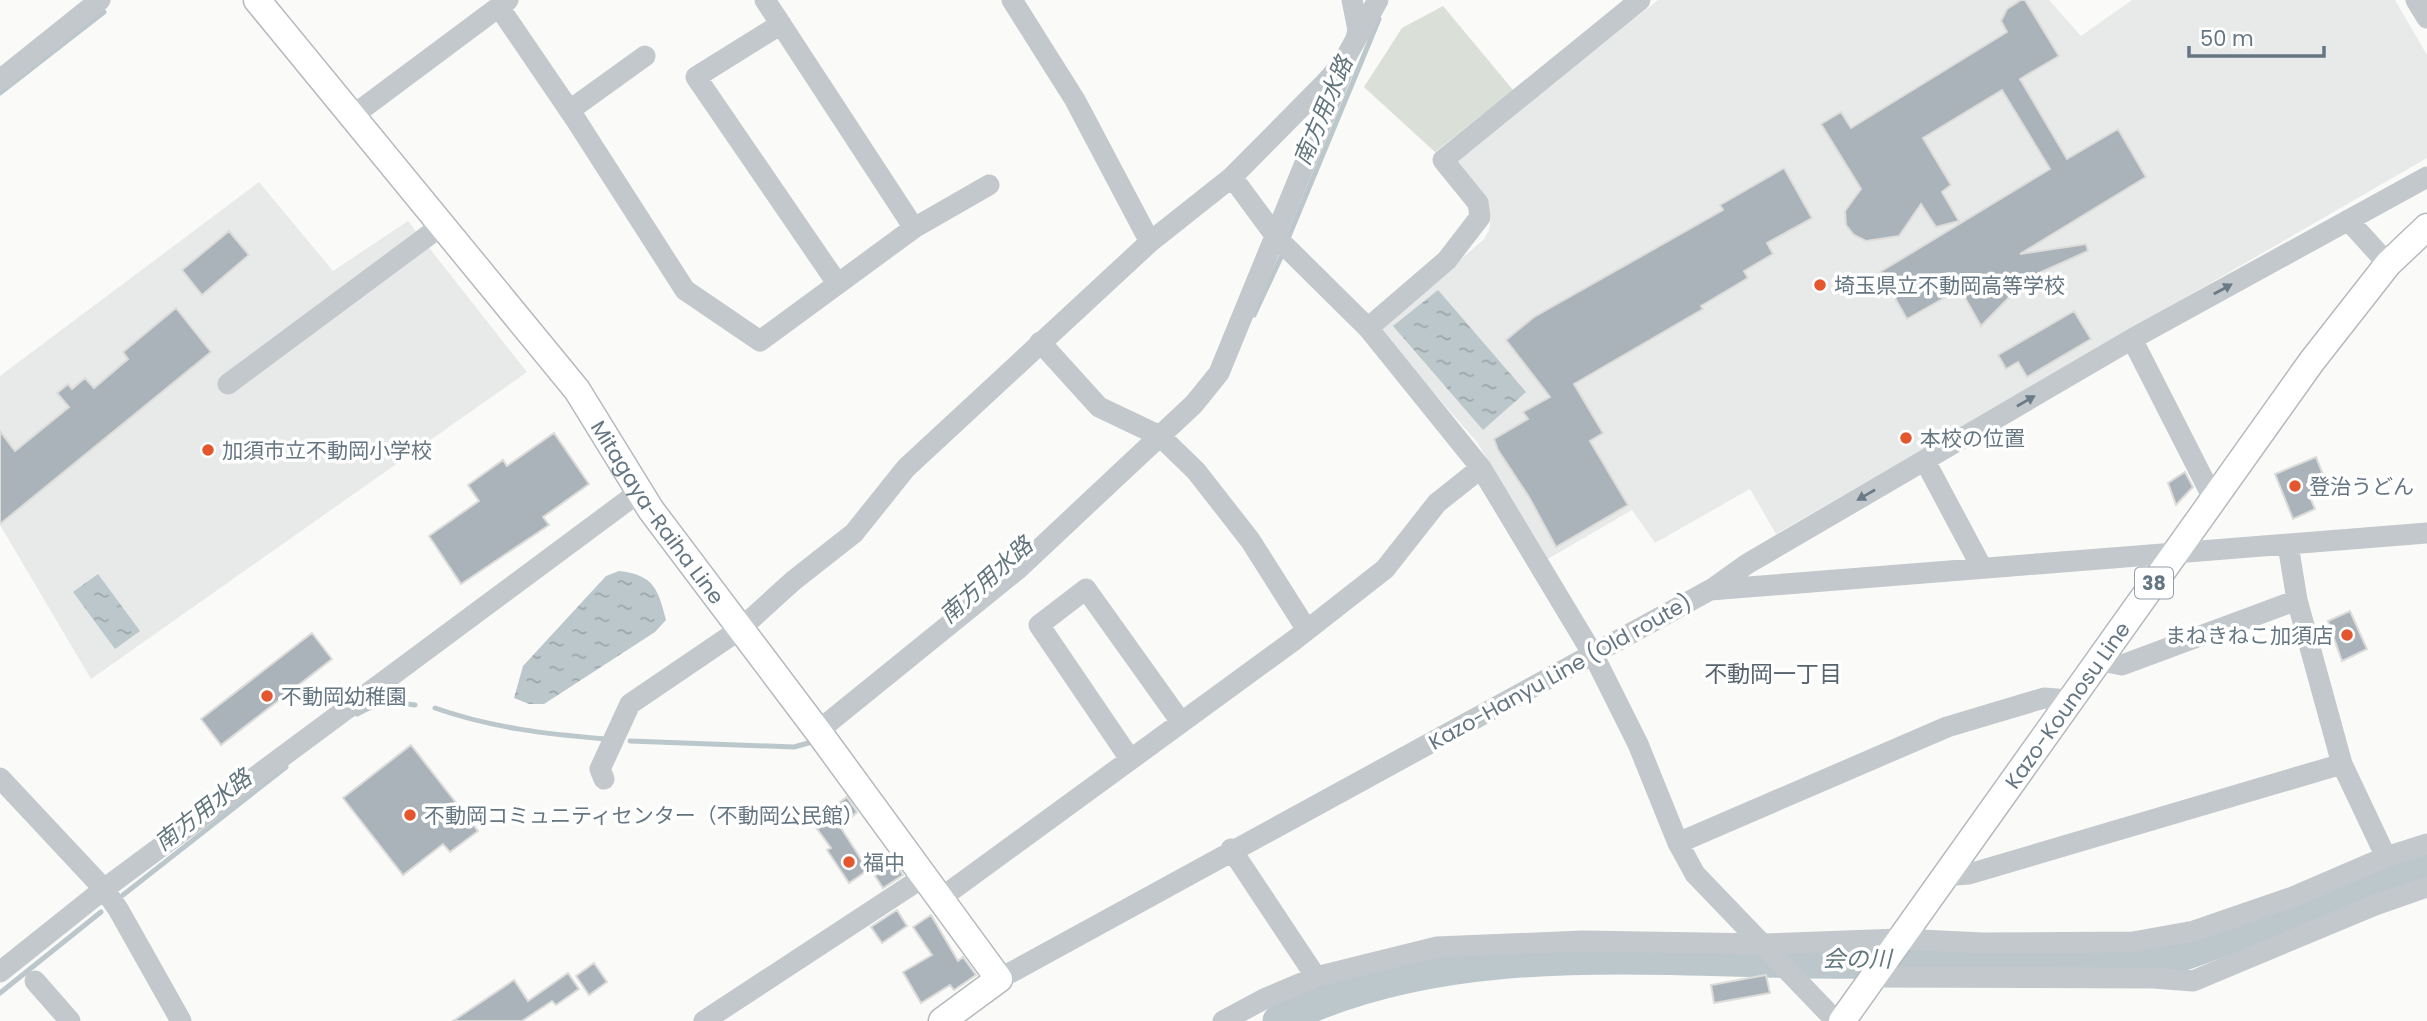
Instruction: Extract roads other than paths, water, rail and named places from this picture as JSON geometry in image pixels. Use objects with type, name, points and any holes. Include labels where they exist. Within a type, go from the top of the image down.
[{"type":"main road","name":"Mitagaya-Raiha Line","points":[[262,2],[352,117],[577,390],[639,492],[999,979]]},
{"type":"main road","name":"Kazo-Kounosu Line","points":[[1842,1021],[2312,360],[2388,264],[2427,227]]},
{"type":"main road","points":[[942,1021],[999,979]]},
{"type":"street","points":[[0,80],[100,0]]},
{"type":"street","points":[[765,0],[914,228]]},
{"type":"street","points":[[1013,0],[1074,100],[1150,242]]},
{"type":"street","points":[[821,735],[1018,569],[1164,439],[1219,373],[1283,243],[1359,30],[1352,0]]},
{"type":"street","points":[[604,779],[600,769],[629,704],[739,630],[793,581],[854,533],[905,468],[1150,242],[1232,177],[1325,83],[1352,49],[1378,0]]},
{"type":"street","points":[[1368,328],[1447,260],[1480,216],[1478,203],[1443,160],[1640,0]]},
{"type":"street","points":[[2416,0],[2427,18]]},
{"type":"street","points":[[352,117],[504,4],[685,290],[761,341],[914,228],[989,185]]},
{"type":"street","points":[[781,24],[696,77],[837,283]]},
{"type":"street","points":[[570,110],[645,56]]},
{"type":"street","points":[[1232,177],[1283,243],[1368,328],[1481,468],[1594,656],[1638,744],[1678,844],[1695,874],[1836,1021]]},
{"type":"street","points":[[1710,590],[1747,564],[2132,339],[2427,177]]},
{"type":"street","points":[[2348,220],[2388,264]]},
{"type":"street","points":[[228,384],[441,226]]},
{"type":"street","points":[[2132,339],[2214,499]]},
{"type":"street","points":[[1040,342],[1099,407],[1164,439],[1196,471],[1251,540],[1307,630]]},
{"type":"street","points":[[1925,461],[1982,568]]},
{"type":"street","points":[[941,898],[1307,630],[1385,569],[1437,503],[1481,468]]},
{"type":"street","points":[[0,972],[111,899],[639,492]]},
{"type":"street","name":"Kazo-Hanyu Line (Old route)","points":[[999,979],[1231,849],[1594,656],[1710,590],[2427,533]]},
{"type":"street","points":[[2288,545],[2297,600],[2342,764],[2386,857]]},
{"type":"street","points":[[1130,759],[1040,625],[1086,589],[1181,722]]},
{"type":"street","points":[[2097,660],[2122,665],[2297,600]]},
{"type":"street","points":[[1678,844],[1947,727],[2044,698],[2069,700]]},
{"type":"street","points":[[1944,876],[1969,874],[2342,764]]},
{"type":"street","points":[[0,778],[111,899],[181,1021]]},
{"type":"street","points":[[1886,959],[1983,943],[2133,942],[2194,931],[2293,897],[2386,857],[2427,844]]},
{"type":"street","points":[[1231,849],[1316,977]]},
{"type":"street","points":[[706,1020],[925,876]]},
{"type":"street","points":[[1223,1021],[1264,999],[1316,977],[1412,951],[1483,944],[1583,941],[1764,944],[1886,959],[2193,981],[2375,905],[2427,887]]},
{"type":"street","points":[[36,981],[65,1019]]},
{"type":"water","points":[[1438,290],[1526,392],[1483,430],[1393,326]]},
{"type":"water","points":[[619,571],[640,576],[653,585],[666,620],[655,632],[544,704],[529,704],[514,698],[523,666],[606,576]]},
{"type":"water","points":[[98,574],[140,631],[115,649],[73,592]]},
{"type":"waterway","points":[[0,93],[104,12]]},
{"type":"waterway","name":"南方用水路","points":[[1289,236],[1379,19]]},
{"type":"waterway","name":"南方用水路","points":[[1254,315],[1282,255]]},
{"type":"waterway","name":"南方用水路","points":[[357,714],[385,704],[415,705]]},
{"type":"waterway","name":"南方用水路","points":[[435,708],[477,721],[519,729],[606,739]]},
{"type":"waterway","name":"南方用水路","points":[[630,741],[794,747],[812,742]]},
{"type":"waterway","name":"南方用水路","points":[[123,895],[286,767]]},
{"type":"waterway","name":"会の川","points":[[1279,1021],[1341,995],[1405,977],[1471,966],[1539,960],[2155,960],[2184,954],[2380,883],[2427,862]]},
{"type":"waterway","name":"南方用水路","points":[[0,993],[101,912]]},
{"type":"place","name":"埼玉県立不動岡高等学校","points":[[1820,285]]},
{"type":"place","name":"本校の位置","points":[[1906,438]]},
{"type":"place","name":"加須市立不動岡小学校","points":[[208,450]]},
{"type":"place","name":"登治うどん","points":[[2295,486]]},
{"type":"place","name":"まねきねこ加須店","points":[[2347,635]]},
{"type":"place","name":"不動岡幼稚園","points":[[267,696]]},
{"type":"place","name":"不動岡コミュニティセンター（不動岡公民館）","points":[[410,815]]},
{"type":"place","name":"福中","points":[[849,862]]},
{"type":"district","name":"不動岡一丁目","points":[[1773,674]]}]
